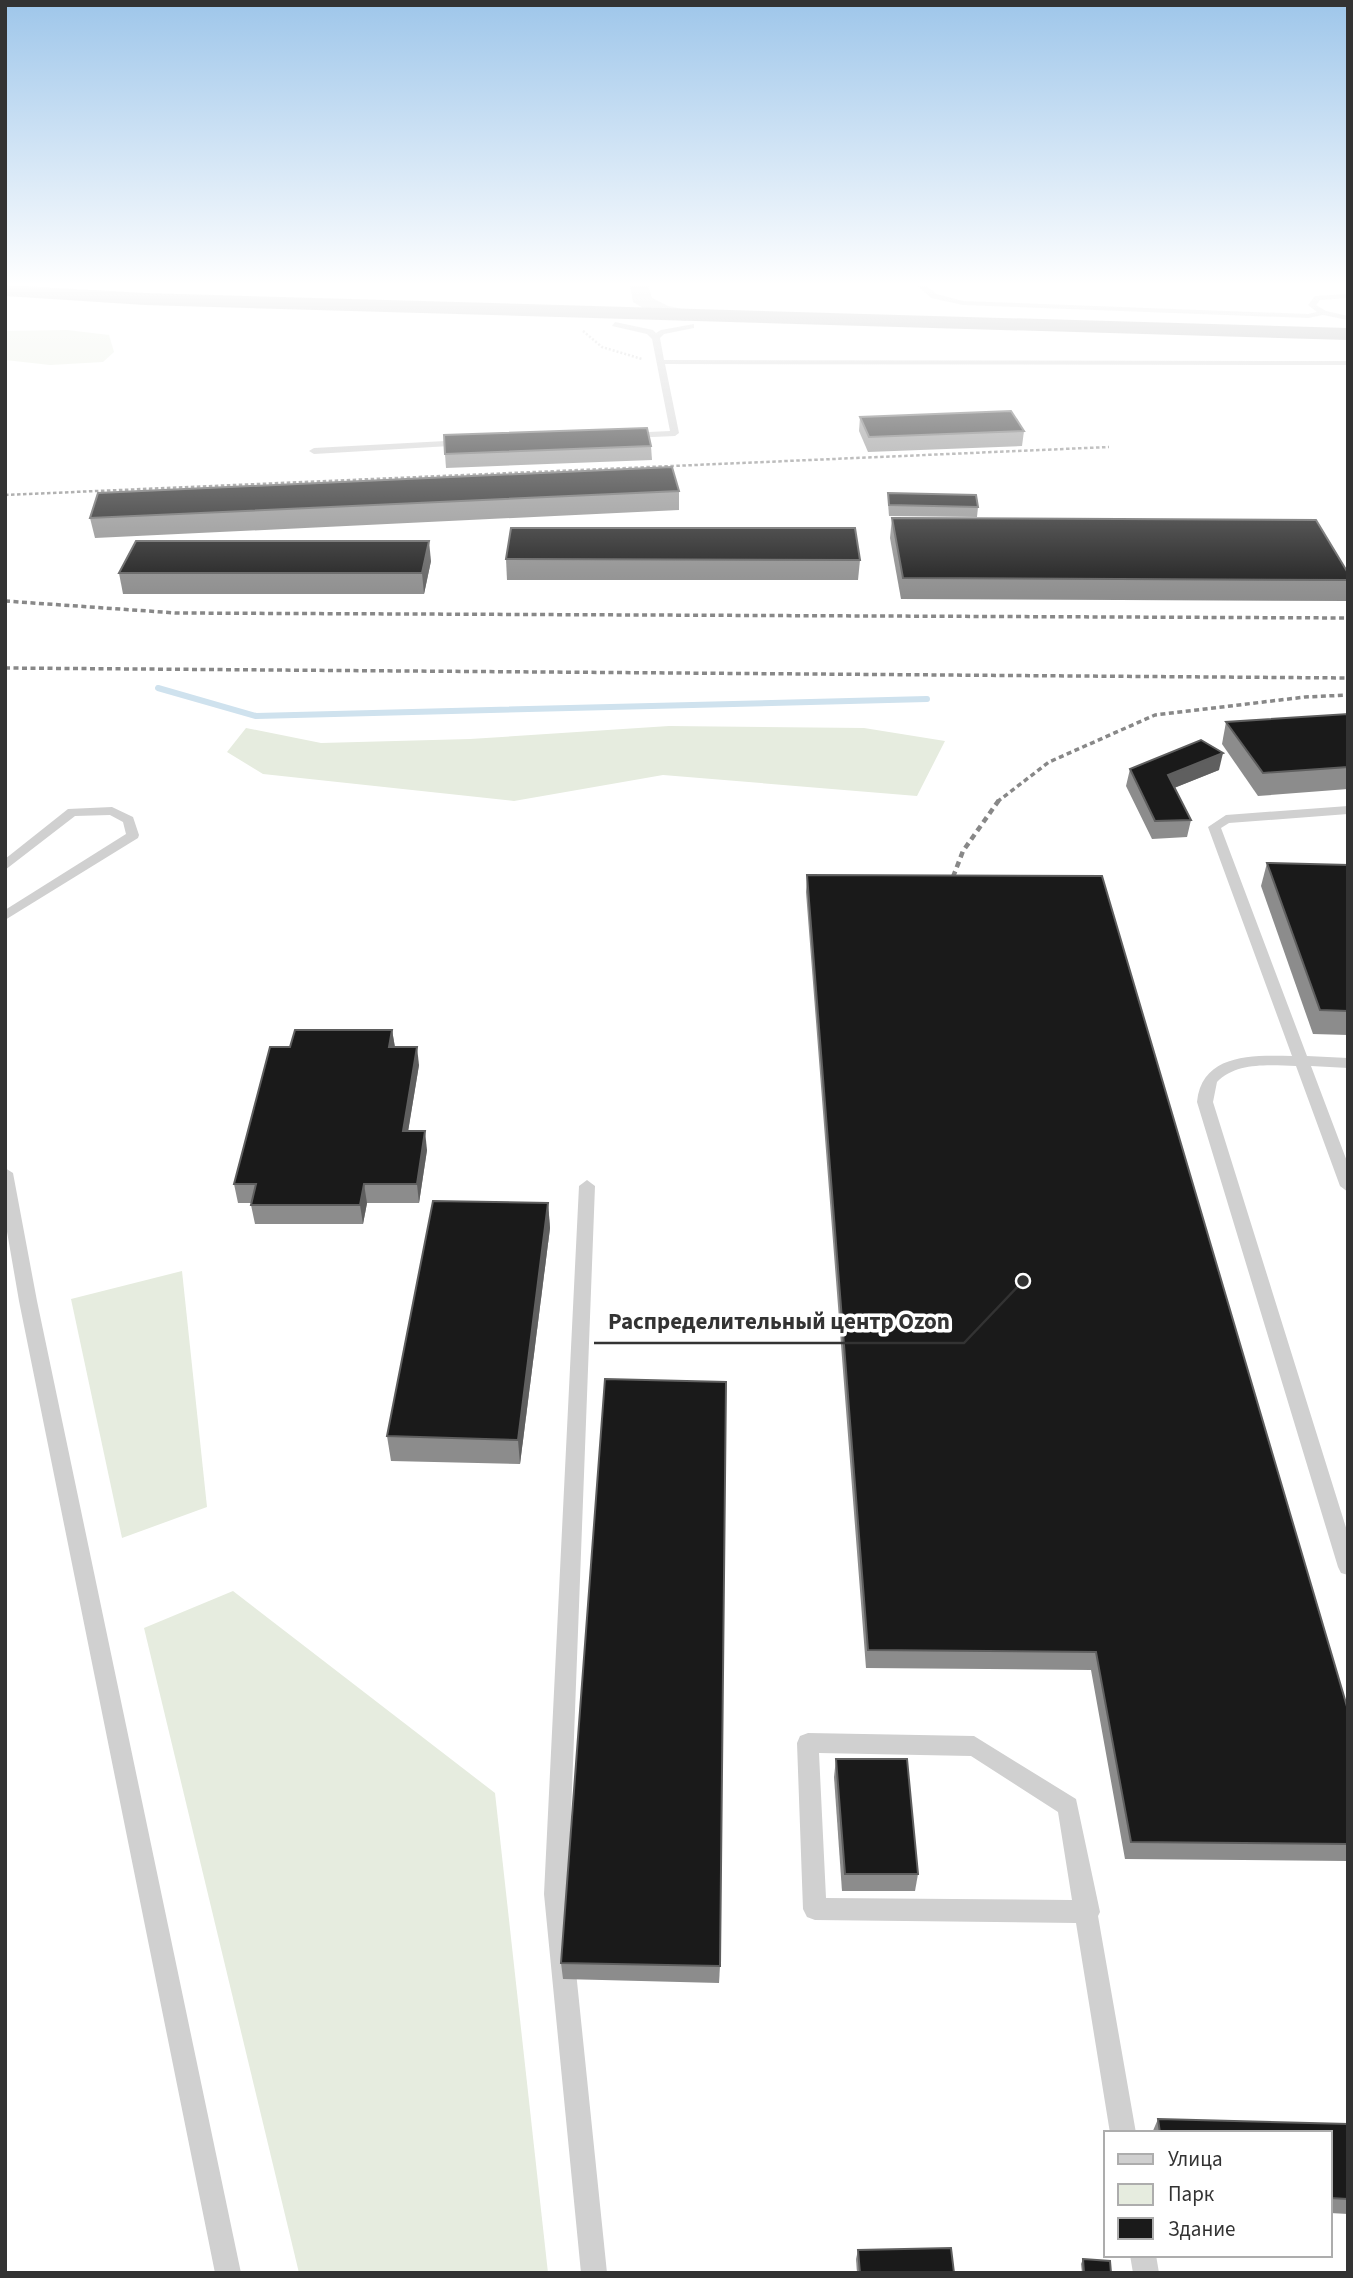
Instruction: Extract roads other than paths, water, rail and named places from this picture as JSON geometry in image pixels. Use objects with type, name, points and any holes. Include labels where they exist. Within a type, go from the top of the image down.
[{"type":"lane","points":[[619,436],[675,433],[666,391]]},
{"type":"lane","points":[[314,451],[480,443]]},
{"type":"lane","points":[[1348,810],[1226,819],[1214,827],[1348,1186]]},
{"type":"lane","points":[[5,866],[72,812],[111,811],[129,820],[133,835],[5,916]]},
{"type":"lane","points":[[1348,1063],[1242,1062],[1224,1068],[1214,1075],[1206,1087],[1205,1102],[1348,1567]]},
{"type":"lane","points":[[5,1173],[28,1301],[228,2273]]},
{"type":"lane","points":[[587,1186],[556,1894],[594,2273]]},
{"type":"lane","points":[[1088,1912],[816,1909],[808,1743],[974,1746],[1068,1805],[1088,1912],[1123,2131]]},
{"type":"waterway","points":[[158,688],[256,716],[927,699]]},
{"type":"railway","points":[[5,495],[1109,447]]},
{"type":"railway","points":[[5,601],[176,613],[1348,618]]},
{"type":"railway","points":[[5,668],[1348,678]]},
{"type":"railway","points":[[998,801],[1049,762],[1155,715],[1305,697],[1348,695]]},
{"type":"railway","points":[[953,877],[963,851],[998,801]]},
{"type":"place","name":"Распределительный центр Ozon","points":[[1023,1281]]}]
